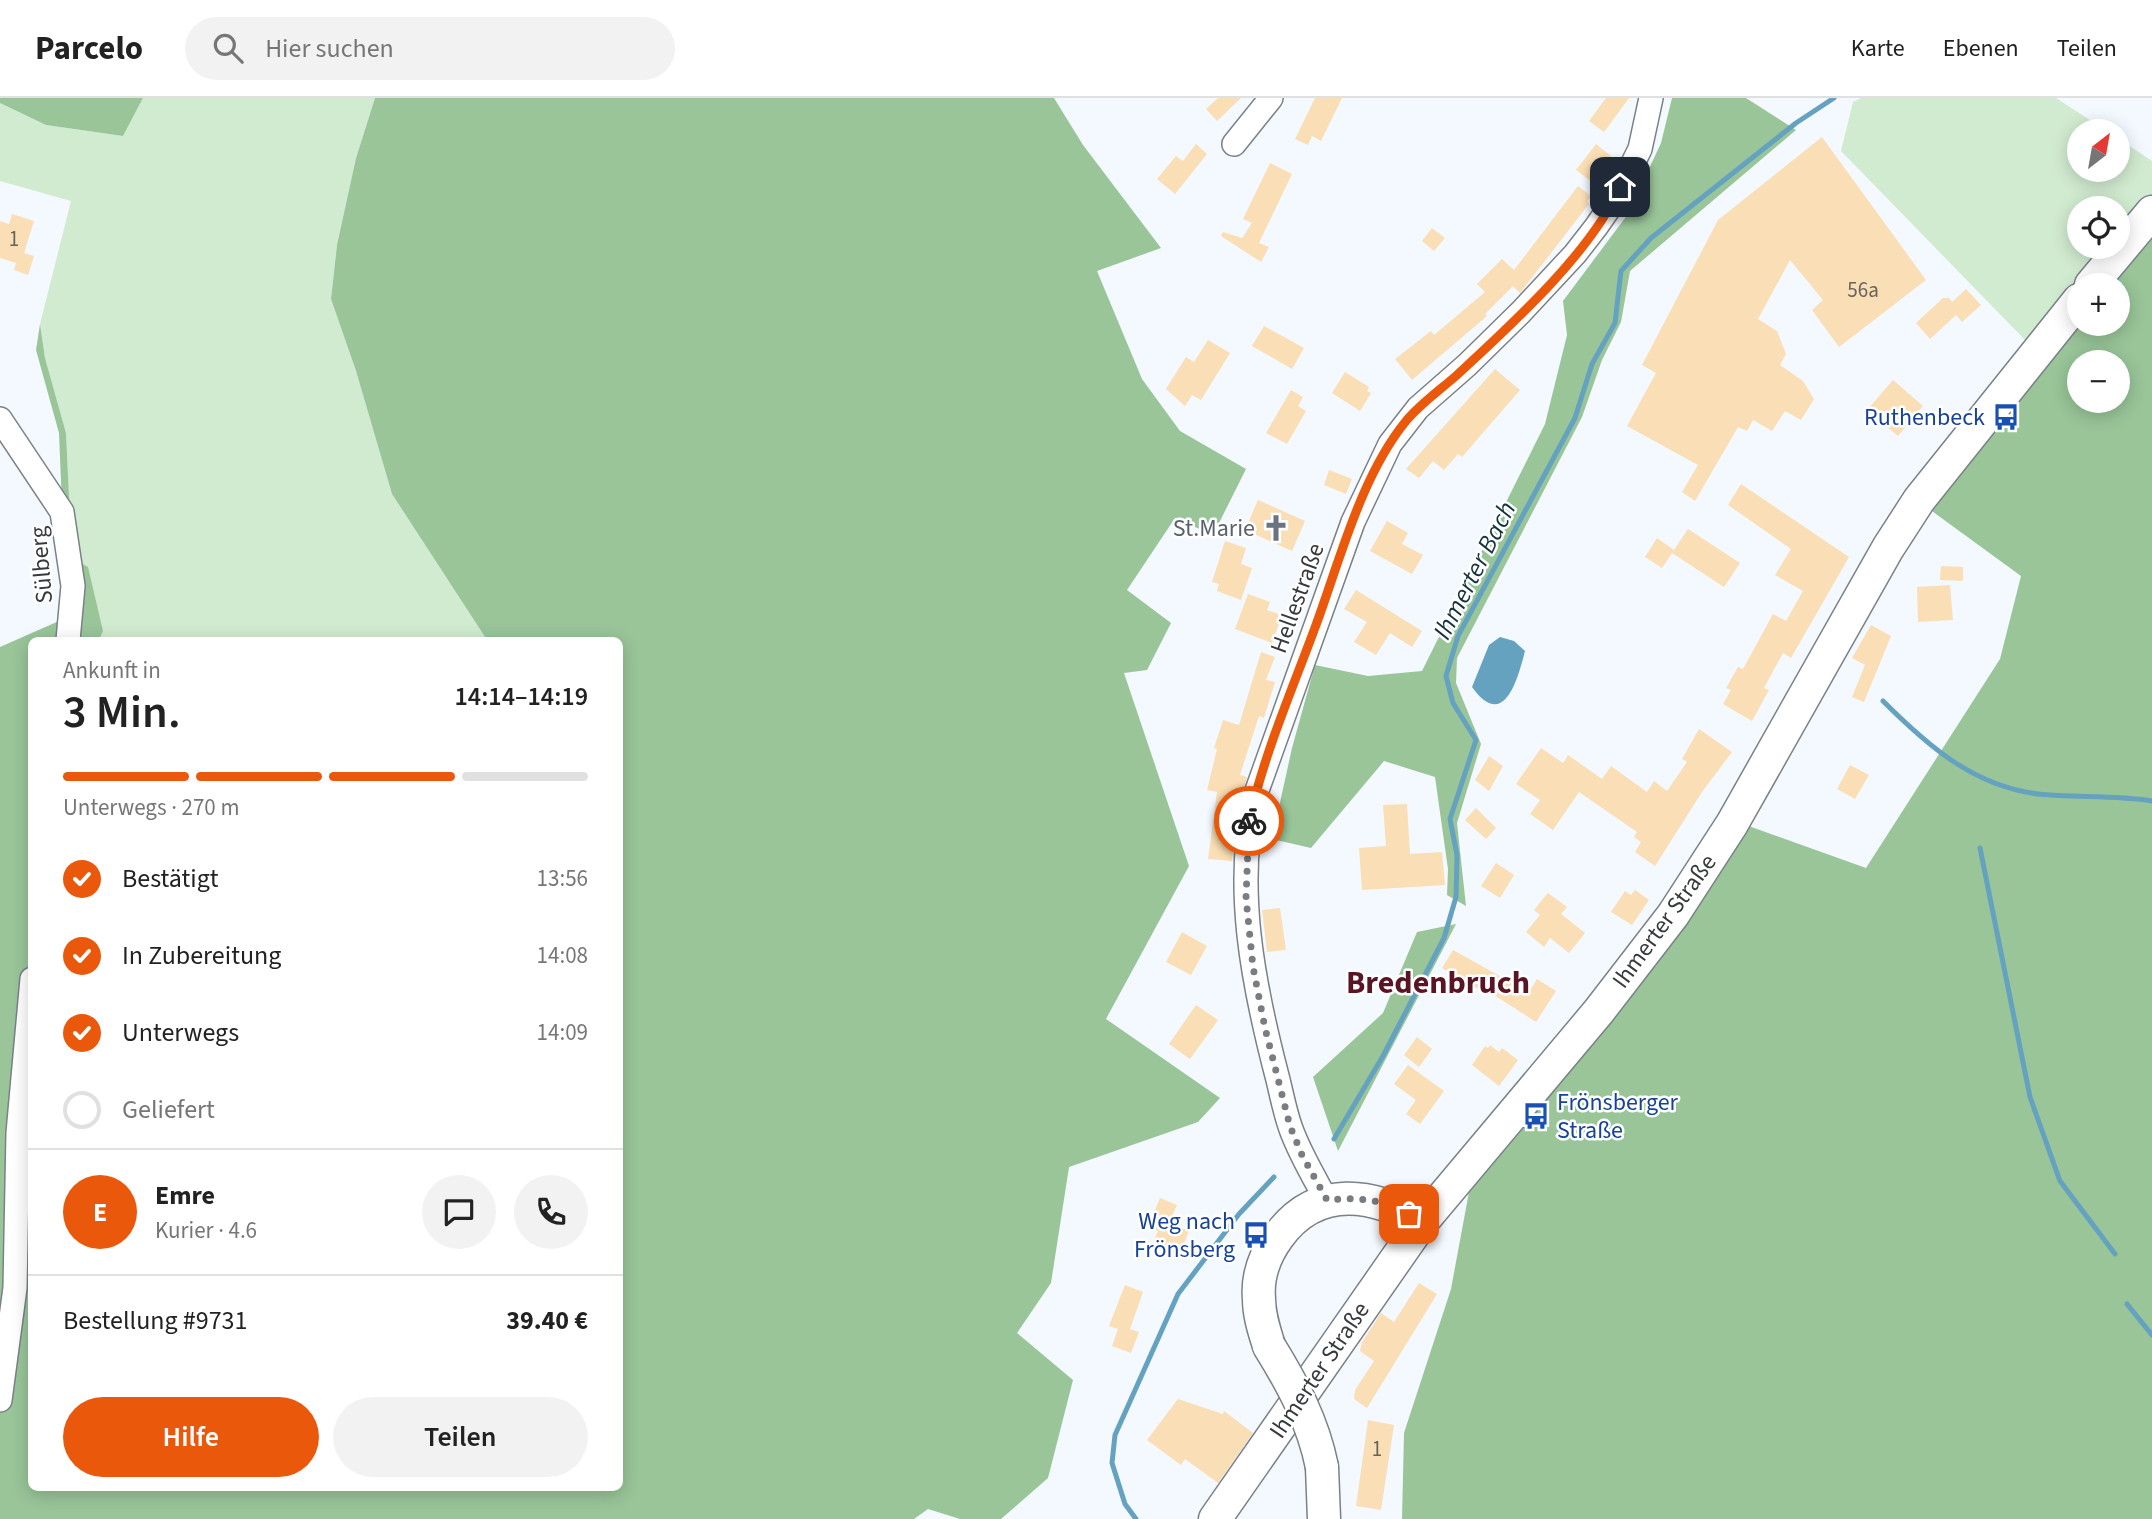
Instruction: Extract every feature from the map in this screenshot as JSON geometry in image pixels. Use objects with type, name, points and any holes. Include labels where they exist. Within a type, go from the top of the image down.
[{"type":"main road","points":[[2101,273],[2152,212]]},
{"type":"main road","name":"Ihmerter Straße","points":[[1215,1519],[1422,1222],[1599,1011],[1673,915],[1732,824],[1882,558],[1919,500],[2067,315]]},
{"type":"main road","points":[[1324,1519],[1322,1467],[1316,1438],[1305,1410],[1269,1346],[1261,1319],[1258,1296],[1265,1260],[1285,1227],[1310,1208],[1327,1200],[1349,1198],[1396,1206],[1422,1222]]},
{"type":"street","points":[[1234,144],[1271,98]]},
{"type":"street","name":"Hellestraße","points":[[1327,1200],[1302,1155],[1290,1126],[1265,1028],[1253,967],[1246,898],[1246,856],[1247,830],[1255,796],[1353,522],[1390,444],[1418,408],[1521,312],[1575,254],[1596,227],[1614,201],[1640,149],[1651,98]]},
{"type":"street","name":"Sülberg","points":[[0,419],[62,512],[74,586],[68,637]]},
{"type":"street","points":[[0,1400],[15,1289],[18,1133],[28,1024]]},
{"type":"green space","points":[[0,98],[143,98],[123,136],[46,125],[0,103]]},
{"type":"green space","points":[[143,98],[375,98],[356,158],[337,245],[331,299],[356,371],[392,494],[485,637],[100,637],[103,631],[72,558],[66,433],[45,358],[40,324],[71,201],[0,181],[0,103],[46,125],[123,136]]},
{"type":"green space","points":[[375,98],[1054,98],[1083,145],[1161,248],[1097,271],[1142,379],[1180,431],[1246,469],[1213,535],[1175,518],[1127,590],[1171,623],[1147,670],[1124,673],[1189,866],[1106,1019],[1220,1098],[1198,1122],[1069,1167],[1051,1283],[1017,1333],[1073,1380],[1048,1478],[1001,1519],[960,1519],[928,1509],[914,1519],[0,1519],[0,647],[59,621],[64,553],[59,433],[36,350],[40,324],[45,358],[66,433],[72,558],[88,567],[103,631],[100,637],[28,637],[28,1491],[623,1491],[623,637],[485,637],[392,494],[356,371],[331,299],[337,245],[356,158]]},
{"type":"green space","points":[[1672,98],[1746,98],[1796,130],[1630,271],[1621,322],[1602,360],[1582,417],[1457,658],[1456,683],[1481,744],[1457,823],[1466,906],[1447,895],[1448,869],[1435,777],[1384,761],[1311,848],[1272,839],[1292,748],[1315,665],[1368,676],[1422,671],[1545,424],[1567,335],[1563,301],[1628,214],[1661,143]]},
{"type":"green space","points":[[1861,98],[2056,98],[2088,119],[2067,119],[2067,182],[2130,182],[2130,146],[2152,161],[2152,194],[2130,221],[2130,196],[2067,196],[2067,259],[2098,259],[2086,273],[2067,273],[2067,296],[2028,343],[1841,151],[1853,102]]},
{"type":"green space","points":[[2152,220],[2152,1519],[1402,1519],[1404,1433],[1451,1289],[1471,1181],[1743,824],[1866,868],[2000,659],[2021,576],[1925,506],[2069,336],[2130,336],[2130,273],[2110,273],[2121,259],[2130,259],[2130,248]]},
{"type":"green space","points":[[1456,924],[1338,1151],[1313,1077],[1383,1013],[1417,932]]},
{"type":"water","points":[[1500,637],[1514,641],[1525,651],[1508,696],[1501,703],[1493,704],[1483,699],[1472,687],[1489,645]]},
{"type":"building","points":[[1218,98],[1241,98],[1217,121],[1206,109]]},
{"type":"building","points":[[1315,98],[1342,98],[1321,141],[1312,136],[1308,145],[1295,139]]},
{"type":"building","points":[[1606,98],[1629,98],[1604,132],[1589,121]]},
{"type":"building","points":[[1822,137],[1926,280],[1839,347],[1812,310],[1823,300],[1790,260],[1758,319],[1777,331],[1786,354],[1780,365],[1803,381],[1814,399],[1801,420],[1785,411],[1772,431],[1753,420],[1747,431],[1738,427],[1695,501],[1682,492],[1698,465],[1627,426],[1656,373],[1642,365],[1718,220]]},
{"type":"building","points":[[1196,144],[1207,154],[1175,194],[1157,179],[1176,156],[1183,161]]},
{"type":"building","points":[[1596,144],[1611,156],[1592,182],[1576,170]]},
{"type":"building","points":[[1270,163],[1292,174],[1259,243],[1269,247],[1261,262],[1221,236],[1223,232],[1242,238],[1252,223],[1243,219]]},
{"type":"building","points":[[1578,186],[1591,196],[1587,202],[1589,204],[1520,293],[1513,286],[1485,314],[1487,316],[1412,380],[1395,359],[1431,331],[1434,335],[1485,292],[1477,284],[1502,259],[1514,270]]},
{"type":"building","points":[[12,214],[34,221],[24,253],[34,256],[28,275],[14,270],[16,263],[0,258],[0,221],[9,224]]},
{"type":"building","points":[[1432,228],[1445,238],[1434,251],[1422,241]]},
{"type":"building","points":[[1966,289],[1981,305],[1962,322],[1956,315],[1930,339],[1916,323],[1943,298],[1949,298],[1952,302]]},
{"type":"building","points":[[1264,326],[1304,348],[1292,369],[1252,346]]},
{"type":"building","points":[[1208,340],[1230,353],[1201,400],[1192,395],[1185,406],[1166,389],[1186,357],[1194,362]]},
{"type":"building","points":[[1495,369],[1520,390],[1462,457],[1458,454],[1444,470],[1433,461],[1419,478],[1406,469]]},
{"type":"building","points":[[1345,372],[1369,387],[1367,391],[1371,393],[1360,411],[1332,393]]},
{"type":"building","points":[[1893,380],[1923,406],[1898,436],[1867,410]]},
{"type":"building","points":[[1291,390],[1303,397],[1298,406],[1306,411],[1287,444],[1266,433]]},
{"type":"building","points":[[1329,470],[1352,479],[1346,494],[1324,485]]},
{"type":"building","points":[[1741,484],[1849,557],[1791,658],[1783,653],[1764,688],[1769,690],[1752,721],[1723,704],[1731,690],[1726,688],[1738,667],[1743,669],[1773,614],[1786,621],[1803,591],[1775,575],[1791,549],[1728,505]]},
{"type":"building","points":[[1258,500],[1305,521],[1292,551],[1245,530]]},
{"type":"building","points":[[1387,521],[1408,533],[1402,544],[1423,555],[1412,574],[1370,551]]},
{"type":"building","points":[[1688,529],[1740,563],[1724,587],[1672,553]]},
{"type":"building","points":[[1657,538],[1674,550],[1662,568],[1645,557]]},
{"type":"building","points":[[1225,541],[1246,548],[1241,564],[1252,568],[1241,600],[1217,591],[1219,584],[1212,582]]},
{"type":"building","points":[[1941,566],[1963,567],[1963,581],[1940,580]]},
{"type":"building","points":[[1950,585],[1953,620],[1918,622],[1917,587]]},
{"type":"building","points":[[1356,590],[1422,631],[1412,647],[1390,633],[1376,655],[1354,642],[1367,622],[1344,609]]},
{"type":"building","points":[[1248,594],[1270,602],[1267,610],[1282,615],[1272,643],[1235,629]]},
{"type":"building","points":[[1871,625],[1891,636],[1864,702],[1852,697],[1865,665],[1852,658]]},
{"type":"building","points":[[1261,652],[1275,657],[1266,680],[1275,682],[1264,718],[1259,716],[1240,775],[1247,777],[1240,800],[1236,799],[1231,814],[1228,837],[1234,838],[1232,861],[1208,859],[1217,792],[1207,790],[1217,749],[1214,748],[1223,720],[1239,725]]},
{"type":"building","points":[[1699,729],[1732,752],[1702,792],[1655,866],[1635,852],[1641,842],[1634,837],[1637,832],[1579,792],[1553,830],[1530,814],[1540,800],[1516,784],[1541,748],[1563,763],[1568,755],[1602,779],[1611,766],[1647,792],[1654,781],[1667,791],[1687,762],[1682,759]]},
{"type":"building","points":[[1489,756],[1503,766],[1489,791],[1475,780]]},
{"type":"building","points":[[1850,765],[1869,775],[1855,799],[1837,789]]},
{"type":"building","points":[[1407,804],[1410,854],[1442,852],[1445,885],[1362,890],[1359,848],[1386,846],[1383,805]]},
{"type":"building","points":[[1476,808],[1496,828],[1486,839],[1465,820]]},
{"type":"building","points":[[1496,863],[1514,875],[1500,898],[1481,886]]},
{"type":"building","points":[[1635,890],[1649,900],[1632,925],[1611,912],[1625,891],[1631,895]]},
{"type":"building","points":[[1548,893],[1567,907],[1561,914],[1585,933],[1569,953],[1550,938],[1544,947],[1526,932],[1540,915],[1534,910]]},
{"type":"building","points":[[1280,908],[1286,950],[1267,952],[1262,910]]},
{"type":"building","points":[[1182,932],[1207,946],[1191,975],[1166,962]]},
{"type":"building","points":[[1453,950],[1516,985],[1518,981],[1531,989],[1537,979],[1556,991],[1536,1022],[1483,988],[1482,991],[1442,968]]},
{"type":"building","points":[[1196,1005],[1218,1020],[1190,1059],[1169,1044]]},
{"type":"building","points":[[1417,1037],[1432,1049],[1419,1067],[1404,1055]]},
{"type":"building","points":[[1490,1045],[1499,1052],[1502,1048],[1518,1060],[1499,1086],[1472,1065],[1485,1046],[1488,1048]]},
{"type":"building","points":[[1408,1065],[1444,1091],[1420,1124],[1406,1114],[1416,1100],[1394,1084]]},
{"type":"building","points":[[1160,1198],[1177,1205],[1169,1223],[1189,1231],[1179,1256],[1152,1245],[1158,1231],[1148,1227]]},
{"type":"building","points":[[1419,1283],[1437,1294],[1367,1408],[1354,1399],[1355,1390],[1374,1361],[1360,1351],[1362,1342],[1381,1313],[1394,1322]]},
{"type":"building","points":[[1125,1285],[1143,1292],[1130,1329],[1139,1332],[1131,1353],[1112,1346],[1118,1329],[1109,1326]]},
{"type":"building","points":[[1178,1399],[1223,1414],[1224,1411],[1253,1433],[1218,1483],[1185,1459],[1181,1465],[1147,1440]]},
{"type":"building","points":[[1368,1420],[1394,1425],[1381,1510],[1356,1506]]},
{"type":"waterway","name":"Ihmerter Bach","points":[[1334,1139],[1383,1056],[1444,938],[1456,897],[1457,855],[1450,819],[1476,740],[1453,703],[1446,676],[1458,636],[1575,418],[1592,364],[1615,323],[1621,271],[1651,238],[1796,123],[1834,98]]},
{"type":"waterway","points":[[1883,701],[1934,748],[1953,761],[1972,773],[2014,790],[2152,801]]},
{"type":"waterway","points":[[1980,848],[2030,1097],[2060,1181],[2115,1254]]},
{"type":"waterway","name":"Ihmerter Bach","points":[[1136,1519],[1125,1504],[1112,1463],[1115,1435],[1178,1294],[1239,1214],[1274,1177]]},
{"type":"waterway","points":[[2127,1304],[2152,1335]]},
{"type":"way so far","points":[[1249,821],[1246,898],[1253,967],[1265,1028],[1296,1141],[1327,1200],[1370,1200],[1396,1206],[1409,1214]]},
{"type":"place","name":"Ruthenbeck","points":[[2006,417]]},
{"type":"place","name":"St.Marie","points":[[1276,528]]},
{"type":"place","name":"Frönsberger Straße","points":[[1536,1116]]},
{"type":"place","name":"Weg nach Frönsberg","points":[[1256,1235]]},
{"type":"district","name":"Bredenbruch","points":[[1438,982]]},
{"type":"route","points":[[1249,821],[1269,753],[1353,522],[1390,444],[1418,408],[1467,365],[1564,267],[1596,227],[1620,187]]}]
